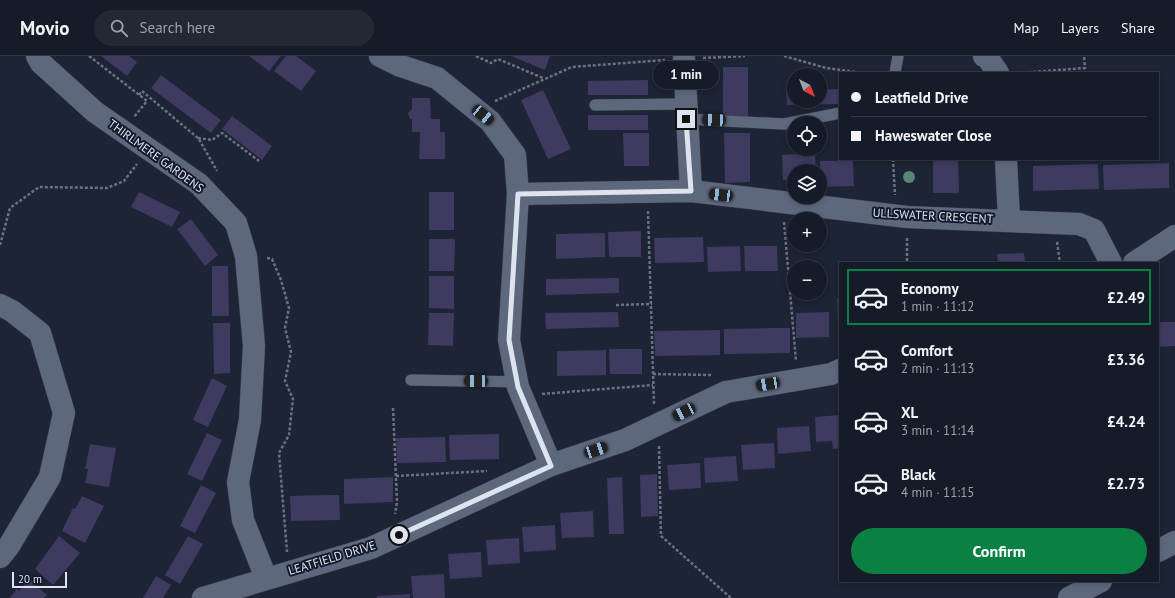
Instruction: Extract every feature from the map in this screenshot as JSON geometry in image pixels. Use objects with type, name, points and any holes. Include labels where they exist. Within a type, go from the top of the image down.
[{"type":"street","name":"THIRLMERE GARDENS","points":[[37,56],[41,63],[95,112],[199,184],[236,223],[246,256],[254,346],[250,420],[238,482],[243,520],[266,578]]},
{"type":"street","points":[[380,56],[398,65],[437,78],[490,121],[515,155],[518,194],[509,340],[519,389],[551,466]]},
{"type":"street","points":[[984,56],[987,57],[997,72]]},
{"type":"street","points":[[684,59],[691,191]]},
{"type":"street","points":[[1006,160],[1009,220]]},
{"type":"street","name":"ULLSWATER CRESCENT","points":[[518,194],[691,191],[896,216],[1079,224],[1094,230],[1110,262]]},
{"type":"street","points":[[1136,262],[1175,236]]},
{"type":"street","points":[[0,305],[12,311],[40,333],[64,413],[50,477],[9,546],[0,557]]},
{"type":"street","name":"LEATFIELD DRIVE","points":[[203,598],[371,548],[551,466],[625,440],[726,392],[839,370]]},
{"type":"street","points":[[1159,550],[1175,542]]},
{"type":"street","points":[[1069,598],[1099,582]]},
{"type":"lane","points":[[895,72],[898,56]]},
{"type":"lane","points":[[595,105],[686,112],[784,124],[839,113]]},
{"type":"lane","points":[[411,380],[519,389]]},
{"type":"path","points":[[89,56],[147,101],[123,131]]},
{"type":"path","points":[[476,56],[491,63],[498,59],[544,79]]},
{"type":"path","points":[[784,56],[826,68],[856,72]]},
{"type":"path","points":[[1031,72],[1085,68],[1084,56]]},
{"type":"path","points":[[477,110],[572,66],[600,65]]},
{"type":"path","points":[[140,95],[142,91],[149,96],[198,138],[219,176]]},
{"type":"path","points":[[198,138],[212,140],[222,133],[259,161]]},
{"type":"path","points":[[0,245],[10,208],[38,188],[108,188],[124,181],[148,149]]},
{"type":"path","points":[[893,160],[896,216]]},
{"type":"path","points":[[647,192],[655,409]]},
{"type":"path","points":[[782,202],[795,358]]},
{"type":"path","points":[[907,240],[907,262]]},
{"type":"path","points":[[1058,248],[1060,262]]},
{"type":"path","points":[[246,256],[272,259],[281,280],[289,308],[285,328],[291,352],[285,381],[293,399],[289,435],[279,453],[288,554]]},
{"type":"path","points":[[616,305],[652,304]]},
{"type":"path","points":[[653,374],[698,374]]},
{"type":"path","points":[[519,389],[653,385]]},
{"type":"path","points":[[393,408],[397,502],[395,518]]},
{"type":"path","points":[[660,459],[661,536],[731,598]]},
{"type":"path","points":[[396,476],[481,472]]},
{"type":"building","points":[[101,56],[129,56],[137,62],[127,76]]},
{"type":"building","points":[[249,56],[281,56],[269,71]]},
{"type":"building","points":[[286,56],[296,56],[316,71],[301,91],[274,71]]},
{"type":"building","points":[[511,56],[550,56],[545,70]]},
{"type":"building","points":[[723,67],[748,67],[748,117],[723,117]]},
{"type":"building","points":[[161,75],[221,120],[211,133],[151,88]]},
{"type":"building","points":[[648,80],[648,95],[588,95],[588,81]]},
{"type":"building","points":[[839,89],[839,104],[827,104],[827,90]]},
{"type":"building","points":[[543,90],[571,149],[548,159],[521,100]]},
{"type":"building","points":[[412,98],[430,98],[431,119],[440,119],[440,132],[445,132],[445,159],[419,159],[420,132],[412,132],[412,119],[410,119],[408,113],[412,109]]},
{"type":"building","points":[[588,115],[648,115],[648,130],[588,130]]},
{"type":"building","points":[[232,116],[272,146],[262,160],[222,129]]},
{"type":"building","points":[[623,133],[649,133],[649,166],[624,166]]},
{"type":"building","points":[[724,133],[750,133],[750,182],[725,183]]},
{"type":"building","points":[[782,155],[815,156],[816,164],[787,164],[787,180],[783,180]]},
{"type":"building","points":[[933,160],[958,160],[959,193],[933,193]]},
{"type":"building","points":[[820,161],[853,161],[854,186],[827,187],[827,164],[820,164]]},
{"type":"building","points":[[1169,163],[1169,188],[1104,190],[1103,165]]},
{"type":"building","points":[[1098,164],[1099,189],[1033,191],[1033,166]]},
{"type":"building","points":[[139,192],[180,212],[172,227],[131,207]]},
{"type":"building","points":[[429,192],[454,192],[454,230],[429,230]]},
{"type":"building","points":[[191,219],[218,255],[205,266],[177,229]]},
{"type":"building","points":[[641,231],[641,257],[609,257],[608,232]]},
{"type":"building","points":[[605,233],[605,257],[556,259],[556,234]]},
{"type":"building","points":[[703,237],[704,262],[655,263],[654,238]]},
{"type":"building","points":[[429,239],[455,239],[454,271],[429,271]]},
{"type":"building","points":[[740,246],[741,271],[708,272],[707,247]]},
{"type":"building","points":[[744,246],[777,246],[778,271],[745,271]]},
{"type":"building","points":[[1024,253],[1025,262],[998,262],[997,254]]},
{"type":"building","points":[[212,266],[228,266],[229,316],[212,316]]},
{"type":"building","points":[[429,276],[454,276],[454,309],[429,308]]},
{"type":"building","points":[[619,278],[619,293],[546,295],[546,279]]},
{"type":"building","points":[[837,298],[839,298],[839,323]]},
{"type":"building","points":[[618,312],[619,327],[546,329],[545,313]]},
{"type":"building","points":[[829,312],[829,337],[796,338],[796,313]]},
{"type":"building","points":[[429,313],[454,313],[453,346],[428,345]]},
{"type":"building","points":[[1159,322],[1175,322],[1175,346],[1159,347]]},
{"type":"building","points":[[213,323],[230,323],[230,373],[214,374]]},
{"type":"building","points":[[790,328],[790,353],[724,354],[724,329]]},
{"type":"building","points":[[720,330],[720,355],[655,356],[654,331]]},
{"type":"building","points":[[609,349],[642,349],[642,374],[610,374]]},
{"type":"building","points":[[606,350],[606,375],[557,376],[557,351]]},
{"type":"building","points":[[212,378],[227,386],[208,427],[193,420]]},
{"type":"building","points":[[839,415],[839,448],[833,449],[832,441],[816,442],[815,417]]},
{"type":"building","points":[[809,426],[811,451],[778,454],[777,428]]},
{"type":"building","points":[[207,433],[222,440],[202,481],[187,474]]},
{"type":"building","points":[[499,434],[499,459],[450,460],[449,435]]},
{"type":"building","points":[[445,437],[446,462],[397,463],[396,438]]},
{"type":"building","points":[[774,443],[775,468],[743,470],[741,445]]},
{"type":"building","points":[[90,444],[116,448],[109,487],[85,483],[88,469],[85,469]]},
{"type":"building","points":[[736,456],[738,481],[705,483],[704,458]]},
{"type":"building","points":[[700,463],[701,488],[669,490],[667,465]]},
{"type":"building","points":[[657,474],[658,516],[641,517],[640,475]]},
{"type":"building","points":[[393,477],[393,502],[344,504],[344,479]]},
{"type":"building","points":[[622,477],[624,534],[609,534],[607,478]]},
{"type":"building","points":[[201,485],[216,493],[195,533],[180,526]]},
{"type":"building","points":[[339,495],[340,520],[291,521],[290,496]]},
{"type":"building","points":[[82,496],[104,506],[85,543],[62,531],[73,508],[75,509]]},
{"type":"building","points":[[593,511],[594,537],[562,538],[560,513]]},
{"type":"building","points":[[555,525],[556,550],[524,552],[522,527]]},
{"type":"building","points":[[59,536],[80,553],[53,585],[35,569]]},
{"type":"building","points":[[188,536],[203,544],[180,584],[165,575]]},
{"type":"building","points":[[519,538],[520,563],[488,565],[486,540]]},
{"type":"building","points":[[481,552],[482,577],[450,579],[448,554]]},
{"type":"building","points":[[444,574],[445,598],[413,598],[411,576]]},
{"type":"building","points":[[156,576],[171,585],[163,598],[143,598]]},
{"type":"building","points":[[29,579],[47,595],[44,598],[10,598],[17,589],[19,591]]},
{"type":"building","points":[[410,594],[410,598],[377,598],[377,596]]},
{"type":"route","points":[[399,535],[551,466],[518,387],[509,340],[518,194],[691,191],[686,119]]}]
